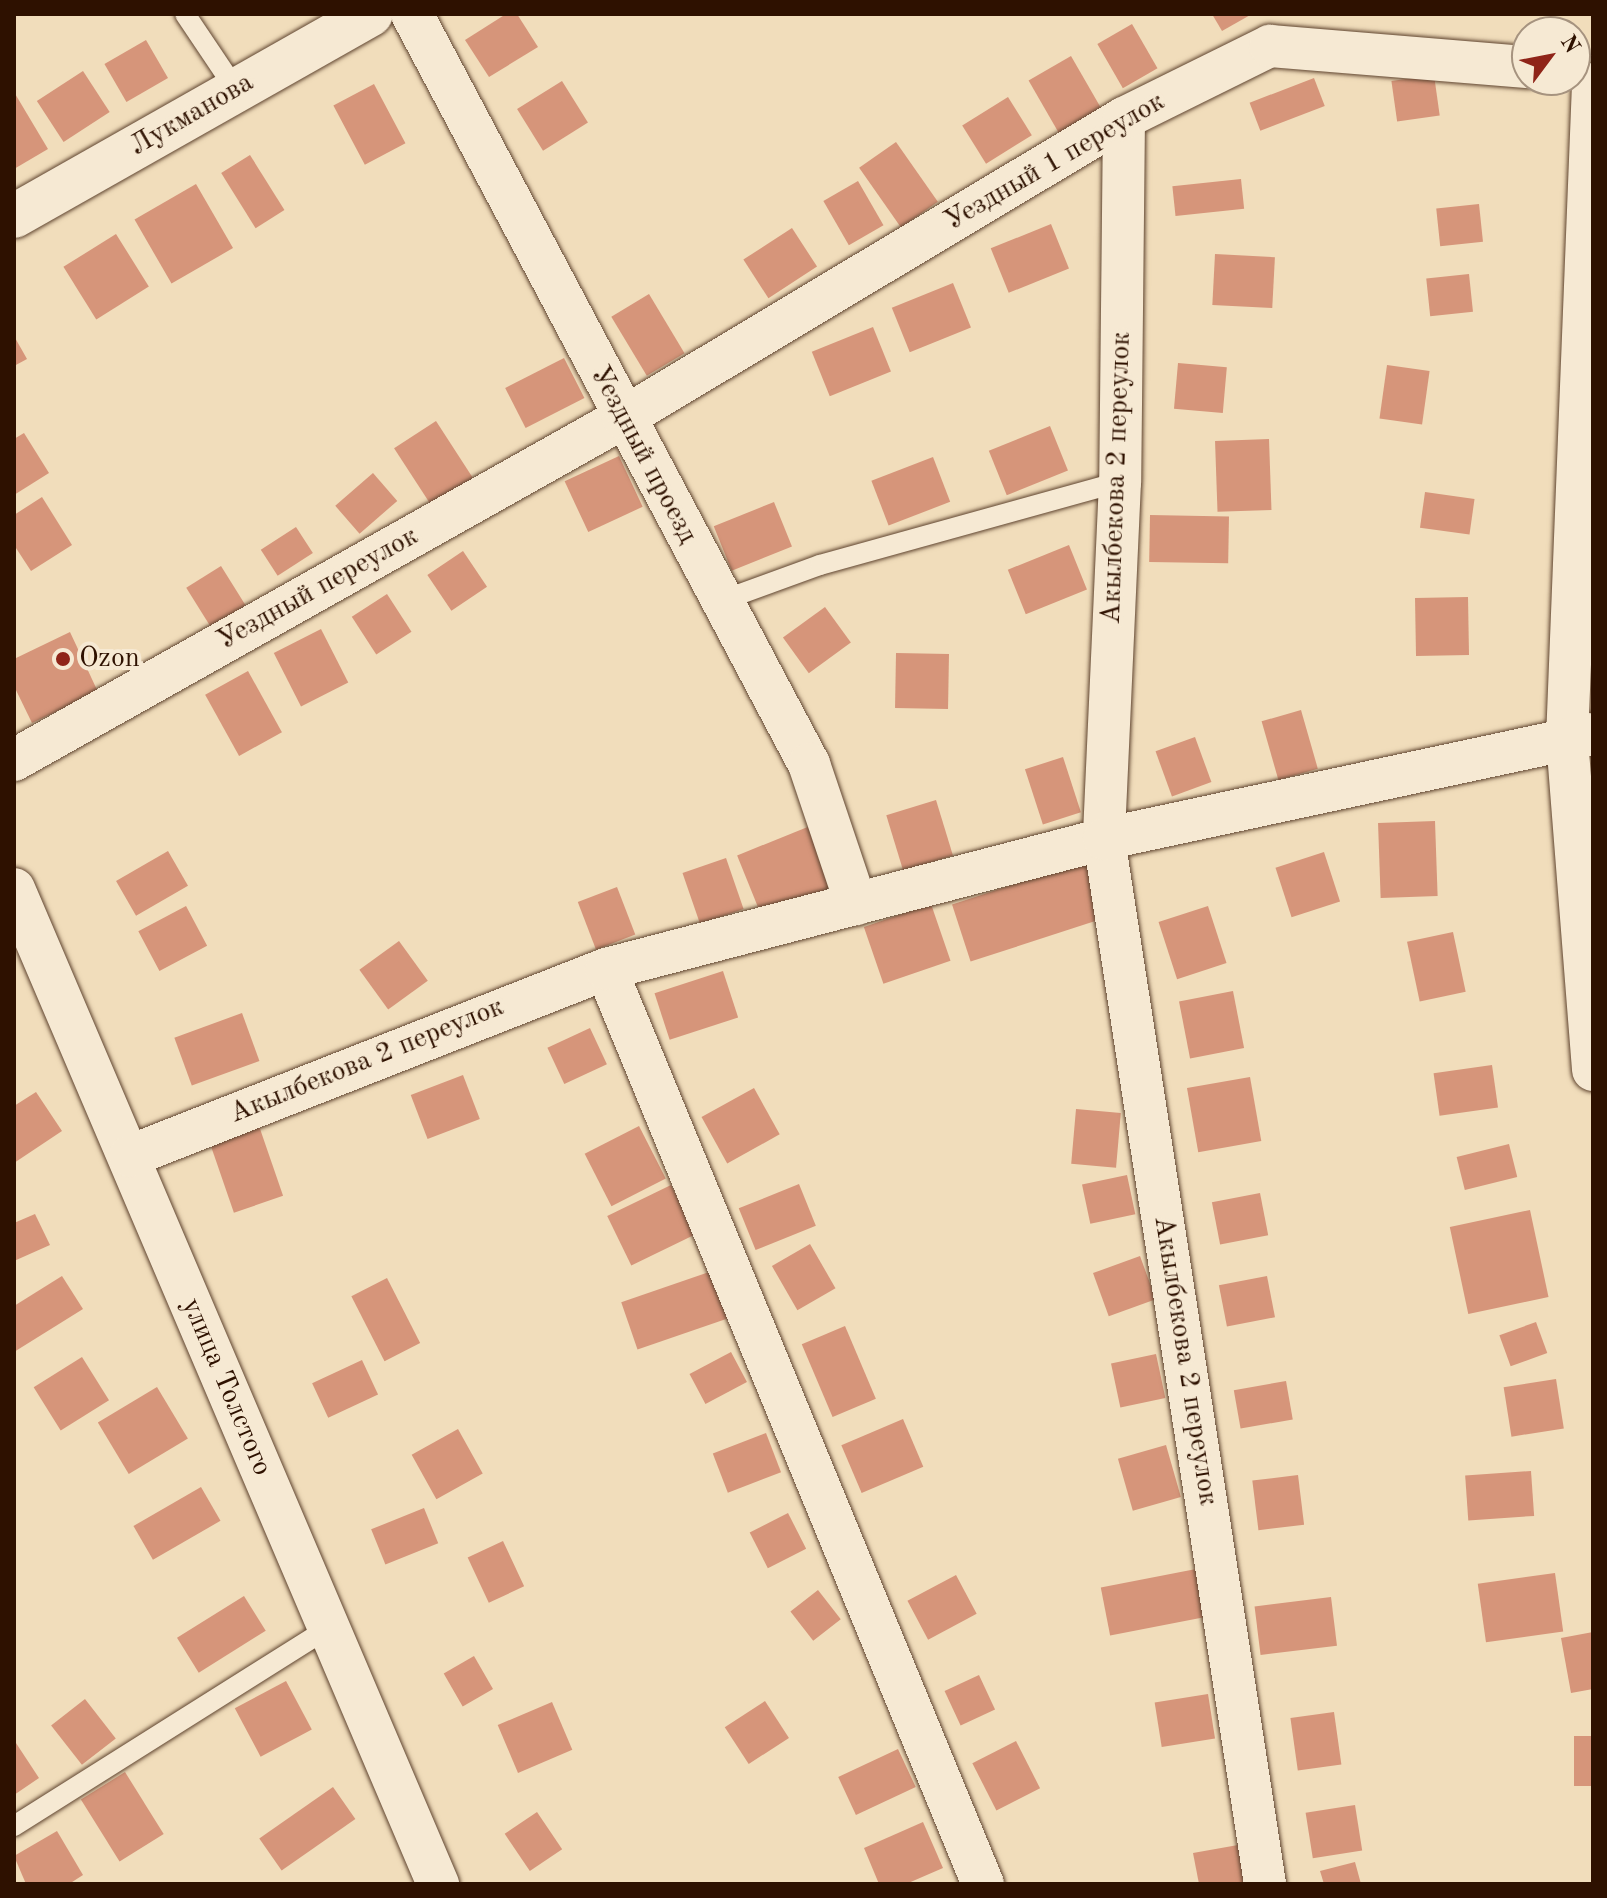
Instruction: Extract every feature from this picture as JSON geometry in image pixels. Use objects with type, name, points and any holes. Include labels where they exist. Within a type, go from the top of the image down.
[{"type":"street","name":"Лукманова","points":[[14,216],[371,14]]},
{"type":"street","name":"Уездный проезд","points":[[412,14],[623,418],[809,764],[856,904]]},
{"type":"street","name":"Уездный 1 переулок","points":[[623,418],[1124,118],[1270,46],[1511,66]]},
{"type":"street","points":[[1593,84],[1580,737],[1593,1070]]},
{"type":"street","name":"Акылбекова 2 переулок","points":[[1124,118],[1120,482],[1104,839],[1265,1884]]},
{"type":"street","name":"Уездный переулок","points":[[14,760],[623,418]]},
{"type":"street","name":"Акылбекова 2 переулок","points":[[130,1156],[606,969],[1104,839],[1580,737]]},
{"type":"street","name":"улица Толстого","points":[[14,889],[438,1884]]},
{"type":"street","points":[[606,969],[983,1884]]},
{"type":"lane","points":[[185,14],[236,90]]},
{"type":"lane","points":[[721,601],[820,565],[1120,482]]},
{"type":"lane","points":[[14,1826],[327,1629]]},
{"type":"building","points":[[506,14],[517,14],[538,47],[489,77],[465,40]]},
{"type":"building","points":[[1212,14],[1252,14],[1222,31]]},
{"type":"building","points":[[1132,24],[1158,68],[1123,88],[1097,44]]},
{"type":"building","points":[[146,40],[168,78],[126,102],[104,64]]},
{"type":"building","points":[[1071,56],[1103,111],[1061,136],[1029,80]]},
{"type":"building","points":[[83,71],[110,112],[64,142],[37,101]]},
{"type":"building","points":[[1434,75],[1440,116],[1397,122],[1391,81]]},
{"type":"building","points":[[1314,78],[1325,106],[1260,131],[1250,103]]},
{"type":"building","points":[[562,81],[588,123],[543,151],[517,109]]},
{"type":"building","points":[[374,84],[405,143],[365,165],[333,106]]},
{"type":"building","points":[[14,92],[48,149],[14,169]]},
{"type":"building","points":[[1008,97],[1032,135],[986,164],[962,126]]},
{"type":"building","points":[[896,142],[938,202],[901,228],[859,168]]},
{"type":"building","points":[[250,155],[284,210],[256,228],[221,173]]},
{"type":"building","points":[[1241,179],[1244,209],[1176,216],[1172,186]]},
{"type":"building","points":[[858,181],[884,225],[849,245],[823,201]]},
{"type":"building","points":[[196,184],[233,248],[172,284],[135,220]]},
{"type":"building","points":[[1479,204],[1483,242],[1440,246],[1436,208]]},
{"type":"building","points":[[1051,224],[1069,269],[1009,293],[991,248]]},
{"type":"building","points":[[792,228],[817,267],[768,298],[743,260]]},
{"type":"building","points":[[116,234],[149,287],[96,319],[63,267]]},
{"type":"building","points":[[1215,254],[1275,257],[1272,308],[1212,305]]},
{"type":"building","points":[[1469,274],[1473,312],[1430,316],[1426,278]]},
{"type":"building","points":[[953,283],[971,328],[910,352],[892,308]]},
{"type":"building","points":[[649,294],[685,353],[647,376],[611,317]]},
{"type":"building","points":[[873,327],[891,372],[830,396],[812,352]]},
{"type":"building","points":[[14,336],[27,359],[14,366]]},
{"type":"building","points":[[564,358],[584,398],[526,428],[505,388]]},
{"type":"building","points":[[1178,363],[1227,367],[1223,413],[1174,409]]},
{"type":"building","points":[[1387,365],[1430,371],[1422,424],[1379,418]]},
{"type":"building","points":[[436,421],[475,481],[433,509],[394,448]]},
{"type":"building","points":[[1050,426],[1068,471],[1007,495],[989,451]]},
{"type":"building","points":[[24,433],[49,473],[14,495],[14,439]]},
{"type":"building","points":[[1269,439],[1271,510],[1218,512],[1215,441]]},
{"type":"building","points":[[619,456],[643,507],[588,532],[565,481]]},
{"type":"building","points":[[933,457],[950,502],[889,525],[871,481]]},
{"type":"building","points":[[373,473],[397,501],[360,534],[335,506]]},
{"type":"building","points":[[1425,492],[1475,499],[1470,535],[1420,528]]},
{"type":"building","points":[[42,497],[72,545],[31,571],[14,545],[14,515]]},
{"type":"building","points":[[774,502],[792,547],[732,571],[714,526]]},
{"type":"building","points":[[1150,515],[1229,516],[1228,563],[1149,562]]},
{"type":"building","points":[[296,527],[313,553],[278,576],[261,550]]},
{"type":"building","points":[[1069,545],[1087,590],[1026,614],[1008,570]]},
{"type":"building","points":[[463,551],[487,587],[451,611],[427,575]]},
{"type":"building","points":[[221,566],[247,608],[212,629],[186,588]]},
{"type":"building","points":[[387,594],[412,632],[376,655],[352,617]]},
{"type":"building","points":[[1468,597],[1469,655],[1416,656],[1415,598]]},
{"type":"building","points":[[825,607],[851,643],[809,673],[783,638]]},
{"type":"building","points":[[321,629],[348,682],[301,707],[274,653]]},
{"type":"building","points":[[70,632],[98,692],[32,723],[14,686],[14,659]]},
{"type":"building","points":[[896,653],[949,654],[948,709],[895,708]]},
{"type":"building","points":[[248,671],[282,732],[239,756],[205,695]]},
{"type":"building","points":[[1301,710],[1318,769],[1278,780],[1262,721]]},
{"type":"building","points":[[1195,737],[1211,782],[1172,796],[1156,751]]},
{"type":"building","points":[[1063,757],[1081,812],[1043,825],[1025,769]]},
{"type":"building","points":[[936,800],[953,855],[903,871],[886,815]]},
{"type":"building","points":[[1435,821],[1438,896],[1381,898],[1378,823]]},
{"type":"building","points":[[815,824],[839,884],[761,916],[737,855]]},
{"type":"building","points":[[168,851],[188,886],[136,916],[116,881]]},
{"type":"building","points":[[1324,852],[1340,901],[1292,917],[1275,868]]},
{"type":"building","points":[[726,858],[744,909],[700,924],[683,873]]},
{"type":"building","points":[[1089,860],[1108,917],[971,962],[952,904]]},
{"type":"building","points":[[617,887],[635,935],[596,950],[578,902]]},
{"type":"building","points":[[931,904],[951,961],[883,984],[864,927]]},
{"type":"building","points":[[186,906],[207,946],[159,971],[138,931]]},
{"type":"building","points":[[1208,906],[1227,963],[1177,979],[1159,922]]},
{"type":"building","points":[[1453,932],[1466,992],[1420,1001],[1407,942]]},
{"type":"building","points":[[399,941],[428,981],[388,1009],[359,970]]},
{"type":"building","points":[[723,971],[738,1018],[670,1040],[655,993]]},
{"type":"building","points":[[1233,991],[1244,1048],[1190,1058],[1179,1001]]},
{"type":"building","points":[[242,1013],[259,1061],[192,1086],[174,1038]]},
{"type":"building","points":[[590,1028],[607,1064],[564,1084],[547,1048]]},
{"type":"building","points":[[1492,1065],[1498,1108],[1440,1116],[1434,1073]]},
{"type":"building","points":[[463,1075],[480,1119],[428,1139],[411,1095]]},
{"type":"building","points":[[1250,1077],[1261,1141],[1198,1152],[1187,1088]]},
{"type":"building","points":[[754,1088],[780,1134],[727,1163],[702,1117]]},
{"type":"building","points":[[36,1092],[62,1131],[14,1163],[14,1106]]},
{"type":"building","points":[[1076,1109],[1121,1113],[1116,1168],[1071,1164]]},
{"type":"building","points":[[258,1123],[283,1196],[234,1213],[209,1140]]},
{"type":"building","points":[[639,1126],[666,1179],[611,1206],[585,1154]]},
{"type":"building","points":[[1509,1144],[1517,1177],[1465,1190],[1457,1157]]},
{"type":"building","points":[[1127,1175],[1135,1214],[1090,1224],[1082,1185]]},
{"type":"building","points":[[799,1184],[816,1226],[756,1250],[739,1208]]},
{"type":"building","points":[[671,1185],[695,1234],[631,1266],[607,1216]]},
{"type":"building","points":[[1260,1193],[1268,1235],[1220,1245],[1212,1202]]},
{"type":"building","points":[[1530,1210],[1549,1297],[1468,1314],[1450,1227]]},
{"type":"building","points":[[35,1214],[50,1245],[14,1261],[14,1223]]},
{"type":"building","points":[[810,1244],[835,1288],[797,1310],[772,1266]]},
{"type":"building","points":[[1140,1256],[1156,1299],[1109,1316],[1093,1273]]},
{"type":"building","points":[[712,1271],[728,1318],[638,1350],[621,1302]]},
{"type":"building","points":[[62,1276],[83,1309],[14,1352],[14,1306]]},
{"type":"building","points":[[1267,1276],[1275,1317],[1227,1327],[1219,1285]]},
{"type":"building","points":[[387,1278],[420,1343],[385,1361],[351,1296]]},
{"type":"building","points":[[1536,1322],[1547,1353],[1511,1366],[1499,1335]]},
{"type":"building","points":[[845,1326],[876,1399],[833,1417],[802,1344]]},
{"type":"building","points":[[731,1352],[747,1382],[705,1404],[690,1374]]},
{"type":"building","points":[[1156,1354],[1165,1398],[1120,1408],[1111,1364]]},
{"type":"building","points":[[82,1357],[109,1400],[61,1430],[34,1387]]},
{"type":"building","points":[[362,1360],[378,1394],[328,1418],[312,1383]]},
{"type":"building","points":[[1556,1379],[1564,1428],[1511,1437],[1504,1387]]},
{"type":"building","points":[[1286,1381],[1293,1419],[1241,1429],[1234,1390]]},
{"type":"building","points":[[157,1387],[188,1438],[129,1474],[98,1423]]},
{"type":"building","points":[[903,1419],[923,1467],[862,1493],[841,1445]]},
{"type":"building","points":[[458,1429],[483,1474],[436,1499],[412,1455]]},
{"type":"building","points":[[766,1433],[781,1472],[728,1493],[713,1453]]},
{"type":"building","points":[[1166,1445],[1181,1497],[1133,1511],[1118,1459]]},
{"type":"building","points":[[1531,1471],[1534,1516],[1468,1520],[1465,1476]]},
{"type":"building","points":[[1298,1475],[1304,1525],[1258,1530],[1252,1481]]},
{"type":"building","points":[[201,1487],[220,1521],[153,1560],[133,1526]]},
{"type":"building","points":[[424,1508],[438,1543],[385,1565],[371,1529]]},
{"type":"building","points":[[788,1513],[806,1549],[768,1568],[750,1533]]},
{"type":"building","points":[[503,1541],[524,1586],[489,1603],[468,1557]]},
{"type":"building","points":[[1196,1569],[1205,1617],[1110,1636],[1101,1588]]},
{"type":"building","points":[[1555,1573],[1563,1631],[1486,1642],[1478,1584]]},
{"type":"building","points":[[956,1575],[977,1614],[928,1640],[907,1601]]},
{"type":"building","points":[[818,1590],[841,1619],[813,1641],[790,1612]]},
{"type":"building","points":[[244,1596],[266,1631],[199,1673],[177,1638]]},
{"type":"building","points":[[1331,1597],[1337,1646],[1261,1655],[1255,1606]]},
{"type":"building","points":[[1593,1632],[1593,1689],[1571,1693],[1561,1638]]},
{"type":"building","points":[[474,1656],[493,1689],[463,1706],[444,1674]]},
{"type":"building","points":[[979,1675],[995,1709],[961,1725],[945,1691]]},
{"type":"building","points":[[286,1681],[312,1730],[261,1757],[235,1708]]},
{"type":"building","points":[[1208,1694],[1215,1738],[1162,1747],[1155,1702]]},
{"type":"building","points":[[85,1699],[116,1738],[82,1765],[51,1725]]},
{"type":"building","points":[[765,1701],[789,1738],[749,1764],[725,1727]]},
{"type":"building","points":[[552,1702],[572,1750],[518,1773],[498,1725]]},
{"type":"building","points":[[1334,1712],[1341,1764],[1298,1771],[1290,1718]]},
{"type":"building","points":[[1574,1736],[1593,1736],[1593,1786],[1574,1786]]},
{"type":"building","points":[[14,1740],[39,1778],[14,1795]]},
{"type":"building","points":[[1016,1741],[1040,1788],[996,1810],[972,1763]]},
{"type":"building","points":[[898,1749],[916,1787],[856,1815],[838,1777]]},
{"type":"building","points":[[125,1772],[164,1834],[120,1861],[81,1800]]},
{"type":"building","points":[[333,1787],[355,1819],[282,1871],[259,1839]]},
{"type":"building","points":[[1355,1805],[1362,1850],[1313,1858],[1306,1813]]},
{"type":"building","points":[[537,1812],[562,1849],[530,1871],[505,1834]]},
{"type":"building","points":[[923,1822],[943,1868],[906,1884],[879,1884],[864,1848]]},
{"type":"building","points":[[57,1831],[83,1875],[69,1884],[26,1884],[14,1856]]},
{"type":"building","points":[[1238,1845],[1245,1884],[1199,1884],[1193,1853]]},
{"type":"building","points":[[1355,1862],[1361,1884],[1324,1884],[1320,1871]]},
{"type":"place","name":"Ozon","points":[[63,659]]}]
